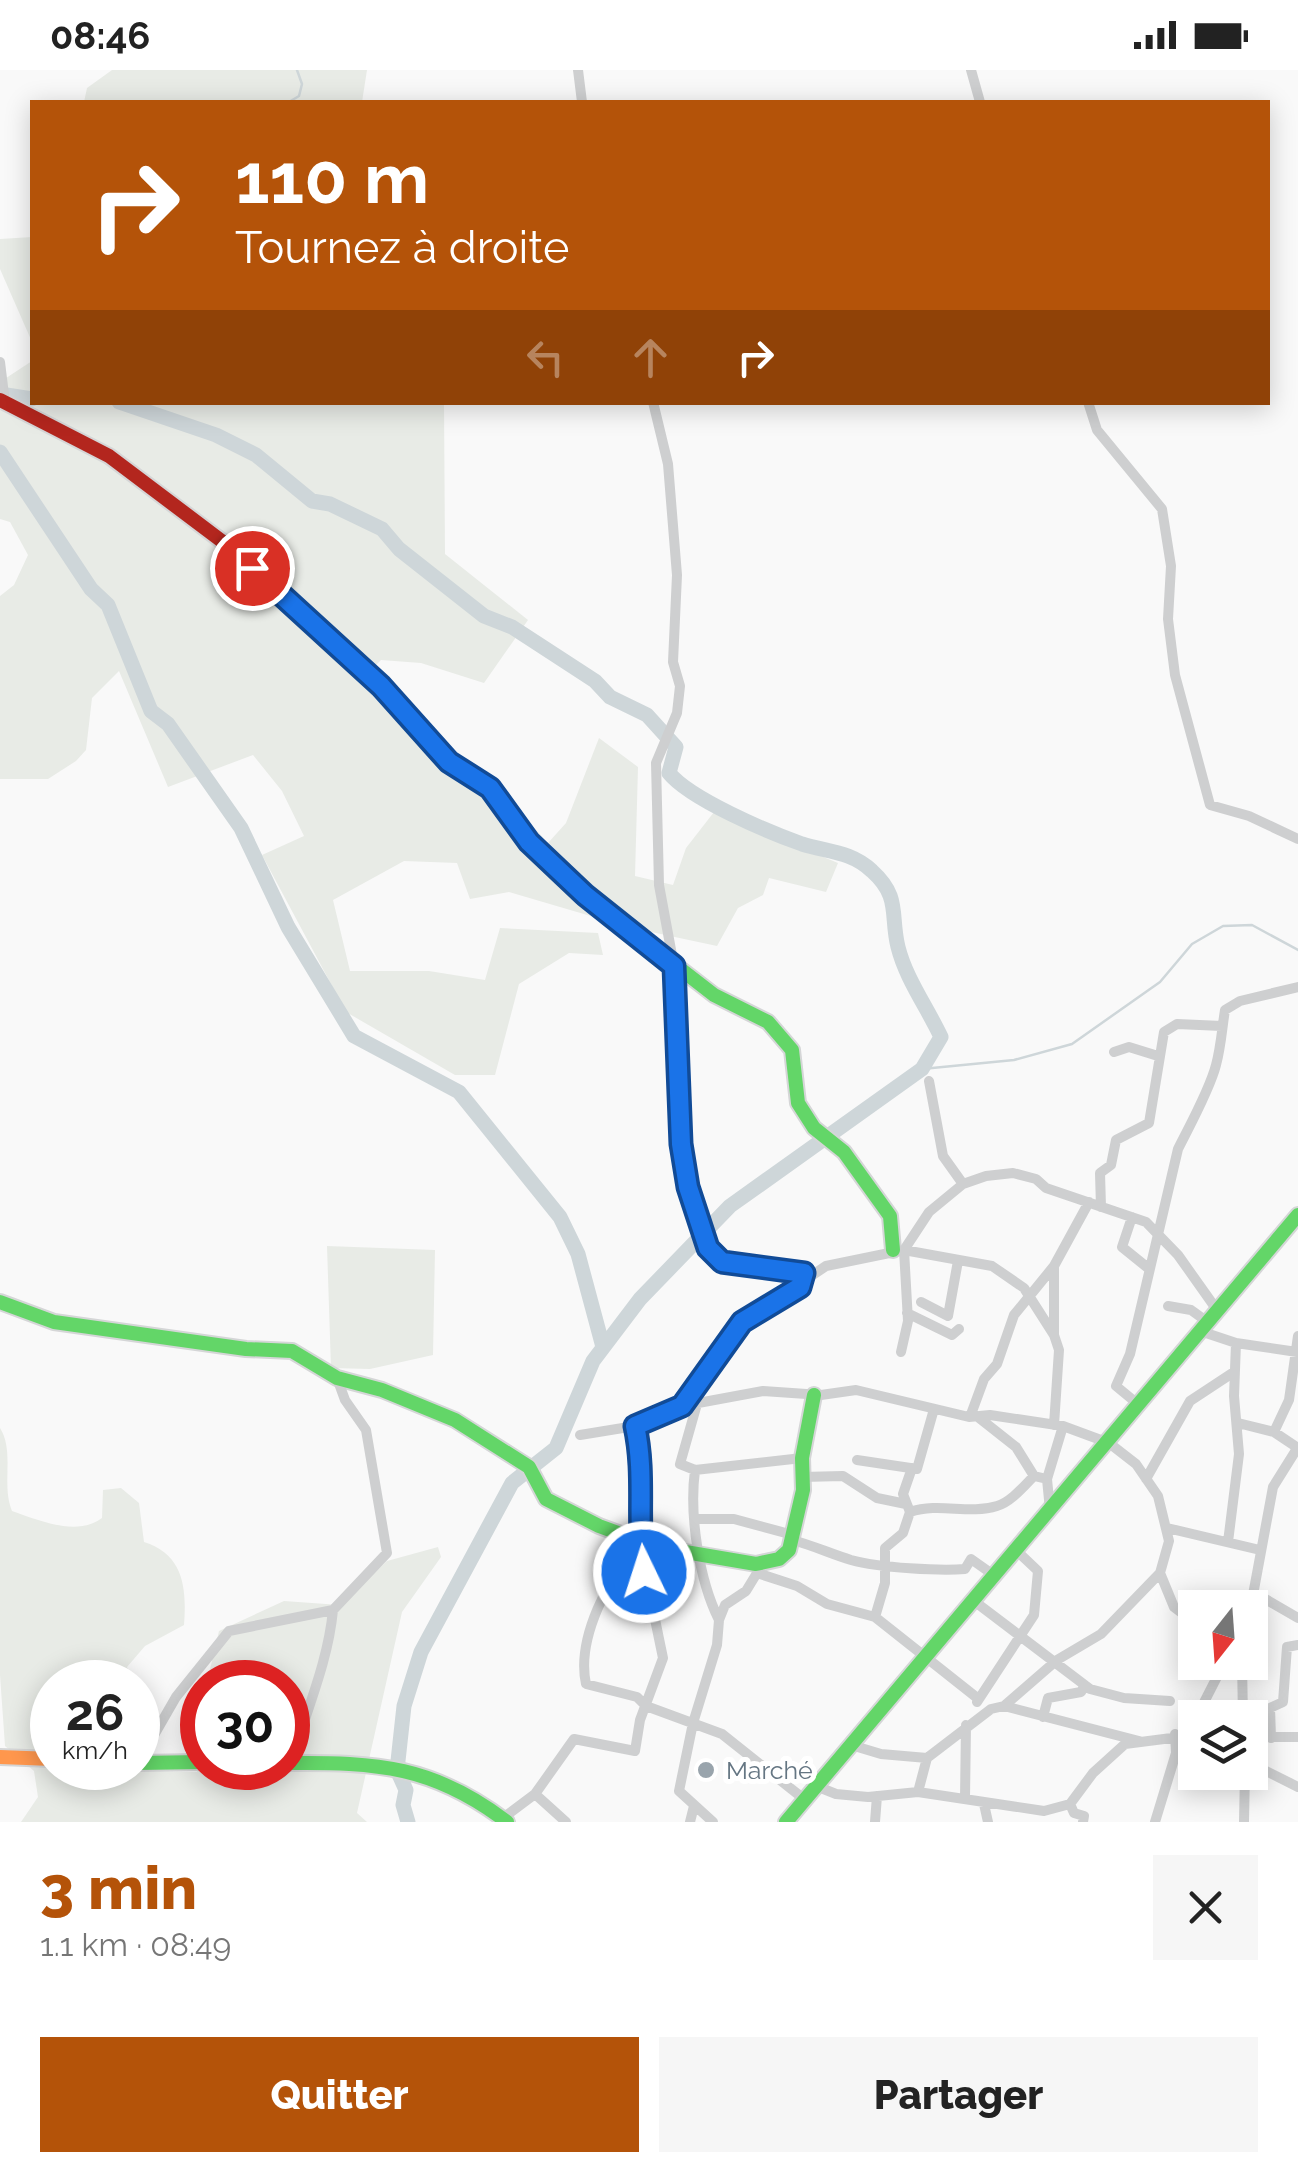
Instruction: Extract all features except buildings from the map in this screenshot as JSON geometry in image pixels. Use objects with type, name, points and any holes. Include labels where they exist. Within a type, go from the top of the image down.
[{"type":"street","points":[[578,70],[582,100]]},
{"type":"street","points":[[971,70],[979,100]]},
{"type":"street","points":[[0,362],[3,401],[109,456],[226,544],[381,686],[449,762],[490,788],[529,842],[585,895],[714,995],[768,1022],[792,1050],[798,1103],[814,1128],[844,1152],[890,1216],[907,1312],[901,1352]]},
{"type":"street","points":[[654,405],[668,464],[677,575],[672,641],[680,686],[677,714],[656,763],[659,885],[674,966],[681,1144],[688,1187],[708,1248],[722,1262],[804,1273],[800,1287]]},
{"type":"street","points":[[1089,405],[1096,430],[1162,510],[1171,566],[1168,619],[1174,674],[1210,805],[1249,816],[1298,839]]},
{"type":"street","points":[[1140,1406],[1116,1386],[1130,1354],[1178,1148],[1187,1138],[1198,1100],[1213,1077],[1229,1006],[1298,987]]},
{"type":"street","points":[[1101,1207],[1100,1173],[1111,1165],[1116,1140],[1149,1123],[1164,1032],[1176,1024],[1222,1026]]},
{"type":"street","points":[[1114,1052],[1129,1047],[1158,1056]]},
{"type":"street","points":[[929,1082],[943,1156],[963,1184]]},
{"type":"street","points":[[899,1250],[929,1212],[963,1184],[1012,1173],[1132,1217],[1158,1231],[1210,1322]]},
{"type":"street","points":[[974,1417],[1026,1296],[1054,1266],[1088,1202]]},
{"type":"street","points":[[786,1822],[1298,1215]]},
{"type":"street","points":[[1132,1217],[1122,1247],[1148,1268]]},
{"type":"street","points":[[682,1406],[742,1322],[838,1261],[899,1250],[992,1266],[1024,1288],[1054,1335]]},
{"type":"street","points":[[921,1302],[948,1316],[958,1262]]},
{"type":"street","points":[[802,1477],[843,1476],[878,1498],[908,1508],[936,1505],[962,1510],[996,1507],[1040,1478],[1058,1425],[1054,1266]]},
{"type":"street","points":[[0,1302],[54,1322],[200,1338],[246,1349],[292,1351],[337,1378],[382,1390],[454,1420],[529,1467],[546,1499],[639,1542],[701,1552],[757,1568],[827,1604],[875,1617],[976,1697],[981,1714]]},
{"type":"street","points":[[1168,1306],[1191,1310],[1236,1343],[1297,1352]]},
{"type":"street","points":[[907,1312],[952,1335],[959,1329]]},
{"type":"street","points":[[1274,1432],[1289,1400],[1298,1336]]},
{"type":"street","points":[[1228,1542],[1238,1423],[1236,1343]]},
{"type":"street","points":[[1146,1479],[1190,1400],[1234,1372]]},
{"type":"street","points":[[160,1724],[176,1697],[230,1631],[333,1610],[387,1553],[366,1430],[344,1400],[337,1378]]},
{"type":"street","points":[[580,1435],[635,1426],[682,1406],[764,1390],[814,1395],[856,1390],[974,1417],[1058,1425],[1109,1443],[1136,1464],[1158,1496],[1168,1528],[1160,1573],[1178,1610]]},
{"type":"street","points":[[712,1822],[679,1791],[693,1723],[718,1645],[718,1620],[725,1605],[746,1591],[757,1568],[786,1556],[814,1395]]},
{"type":"street","points":[[697,1404],[680,1464],[695,1470],[802,1458]]},
{"type":"street","points":[[857,1460],[917,1469],[934,1409]]},
{"type":"street","points":[[974,1417],[1016,1447],[1040,1478],[1050,1511]]},
{"type":"street","points":[[1238,1423],[1274,1432],[1298,1448],[1273,1487],[1273,1504],[1254,1590]]},
{"type":"street","points":[[310,1763],[408,1766],[459,1788],[505,1820],[535,1794],[574,1739],[635,1751],[663,1658],[639,1542],[643,1463],[635,1426]]},
{"type":"street","points":[[875,1617],[885,1583],[885,1548],[903,1533],[908,1508],[903,1494],[912,1468]]},
{"type":"street","points":[[695,1470],[708,1599],[718,1620]]},
{"type":"street","points":[[697,1519],[734,1519],[854,1560],[883,1565],[933,1566],[950,1572],[965,1569],[971,1559],[994,1576]]},
{"type":"street","points":[[1168,1528],[1260,1550]]},
{"type":"street","points":[[639,1542],[614,1577],[582,1662],[586,1684],[637,1697],[646,1706],[722,1734],[804,1799]]},
{"type":"street","points":[[976,1697],[1034,1616],[1038,1571],[1016,1551]]},
{"type":"street","points":[[918,1792],[927,1758],[981,1714],[1004,1706],[1057,1660],[1101,1634],[1160,1573]]},
{"type":"street","points":[[974,1600],[1085,1685],[1124,1698],[1170,1701]]},
{"type":"street","points":[[1268,1601],[1298,1618]]},
{"type":"street","points":[[310,1695],[329,1652],[333,1610]]},
{"type":"street","points":[[1271,1738],[1270,1708],[1283,1702],[1287,1647],[1298,1646]]},
{"type":"street","points":[[1044,1717],[1048,1698],[1081,1692],[1085,1685]]},
{"type":"street","points":[[1004,1706],[1140,1741]]},
{"type":"street","points":[[965,1798],[966,1726]]},
{"type":"street","points":[[816,1786],[836,1794],[878,1796],[918,1792],[1044,1811],[1070,1804],[1125,1744],[1178,1735]]},
{"type":"street","points":[[1268,1738],[1298,1736]]},
{"type":"street","points":[[850,1744],[881,1754],[927,1758]]},
{"type":"street","points":[[1155,1822],[1178,1749]]},
{"type":"street","points":[[0,1757],[30,1758]]},
{"type":"street","points":[[1268,1772],[1298,1787]]},
{"type":"street","points":[[1244,1790],[1244,1822]]},
{"type":"street","points":[[535,1794],[566,1822]]},
{"type":"street","points":[[875,1822],[878,1796]]},
{"type":"street","points":[[984,1804],[988,1822]]},
{"type":"street","points":[[1070,1804],[1074,1813],[1084,1816],[1083,1822]]},
{"type":"street","points":[[690,1822],[694,1806]]},
{"type":"shaded area","points":[[112,70],[367,70],[362,100],[84,100],[87,88]]},
{"type":"shaded area","points":[[30,237],[30,337],[0,269],[0,239]]},
{"type":"shaded area","points":[[30,362],[30,405],[444,405],[445,554],[528,620],[484,683],[421,663],[381,660],[373,668],[439,744],[492,782],[548,843],[566,823],[599,738],[638,767],[635,876],[673,885],[686,848],[714,812],[838,863],[826,892],[769,878],[763,895],[738,908],[717,946],[628,927],[509,892],[470,899],[457,863],[404,861],[333,900],[350,971],[429,971],[485,980],[500,928],[598,933],[603,955],[569,953],[519,984],[495,1075],[455,1075],[346,1012],[262,855],[304,836],[282,791],[253,755],[168,787],[119,671],[92,698],[86,750],[76,761],[48,779],[0,779],[0,596],[14,585],[28,555],[10,522],[0,519],[0,382]]},
{"type":"shaded area","points":[[327,1246],[435,1250],[433,1355],[370,1369],[331,1368]]},
{"type":"shaded area","points":[[0,1428],[7,1447],[12,1511],[69,1527],[92,1524],[102,1518],[103,1490],[121,1488],[139,1503],[144,1542],[167,1555],[180,1574],[184,1625],[145,1646],[133,1660],[30,1660],[30,1768],[5,1746],[0,1675]]},
{"type":"shaded area","points":[[438,1547],[441,1557],[402,1612],[357,1813],[367,1822],[21,1822],[38,1797],[37,1790],[160,1790],[160,1771],[180,1772],[180,1790],[310,1790],[310,1660],[212,1660],[219,1631],[284,1601],[340,1605],[387,1561]]},
{"type":"waterway","points":[[292,100],[299,96],[302,84],[297,70]]},
{"type":"waterway","points":[[0,394],[30,399]]},
{"type":"waterway","points":[[128,405],[216,435],[256,455],[312,501],[330,504],[382,529],[399,549],[484,616],[512,627],[595,681],[610,697],[647,715],[676,747],[669,773],[694,793],[770,832],[864,864],[887,889],[902,959],[941,1037],[922,1069],[730,1206],[640,1299],[593,1361],[556,1448],[512,1483],[421,1652],[404,1706],[397,1770],[406,1790],[403,1805],[408,1822]]},
{"type":"waterway","points":[[0,452],[91,589],[108,605],[151,711],[168,724],[241,828],[288,927],[354,1036],[459,1092],[560,1217],[578,1254],[603,1347]]},
{"type":"waterway","points":[[922,1069],[1014,1060],[1072,1044],[1160,982],[1192,944],[1223,926],[1252,925],[1298,950]]},
{"type":"traffic: fast","points":[[223,542],[381,686],[449,762],[490,788],[529,841],[585,895],[714,995],[768,1022],[792,1050],[798,1103],[814,1128],[844,1152],[890,1216],[893,1250]]},
{"type":"traffic: fast","points":[[786,1822],[1298,1215]]},
{"type":"traffic: fast","points":[[0,1302],[54,1322],[246,1349],[292,1351],[337,1378],[382,1390],[455,1420],[529,1467],[546,1499],[599,1526],[656,1547],[756,1564],[779,1559],[789,1550],[803,1490],[802,1458],[814,1395]]},
{"type":"traffic: fast","points":[[160,1763],[180,1762]]},
{"type":"traffic: fast","points":[[310,1763],[377,1766],[429,1778],[480,1803],[507,1822]]},
{"type":"traffic: slow","points":[[0,1757],[30,1758]]},
{"type":"traffic: jam","points":[[0,400],[109,456],[223,542]]},
{"type":"place","name":"Marché","points":[[706,1770]]},
{"type":"route","points":[[252,568],[381,686],[449,762],[490,788],[529,842],[585,895],[674,966],[681,1061],[681,1144],[688,1187],[708,1248],[722,1262],[804,1273],[800,1287],[742,1322],[682,1406],[635,1426],[643,1463],[639,1542],[644,1572]]}]
